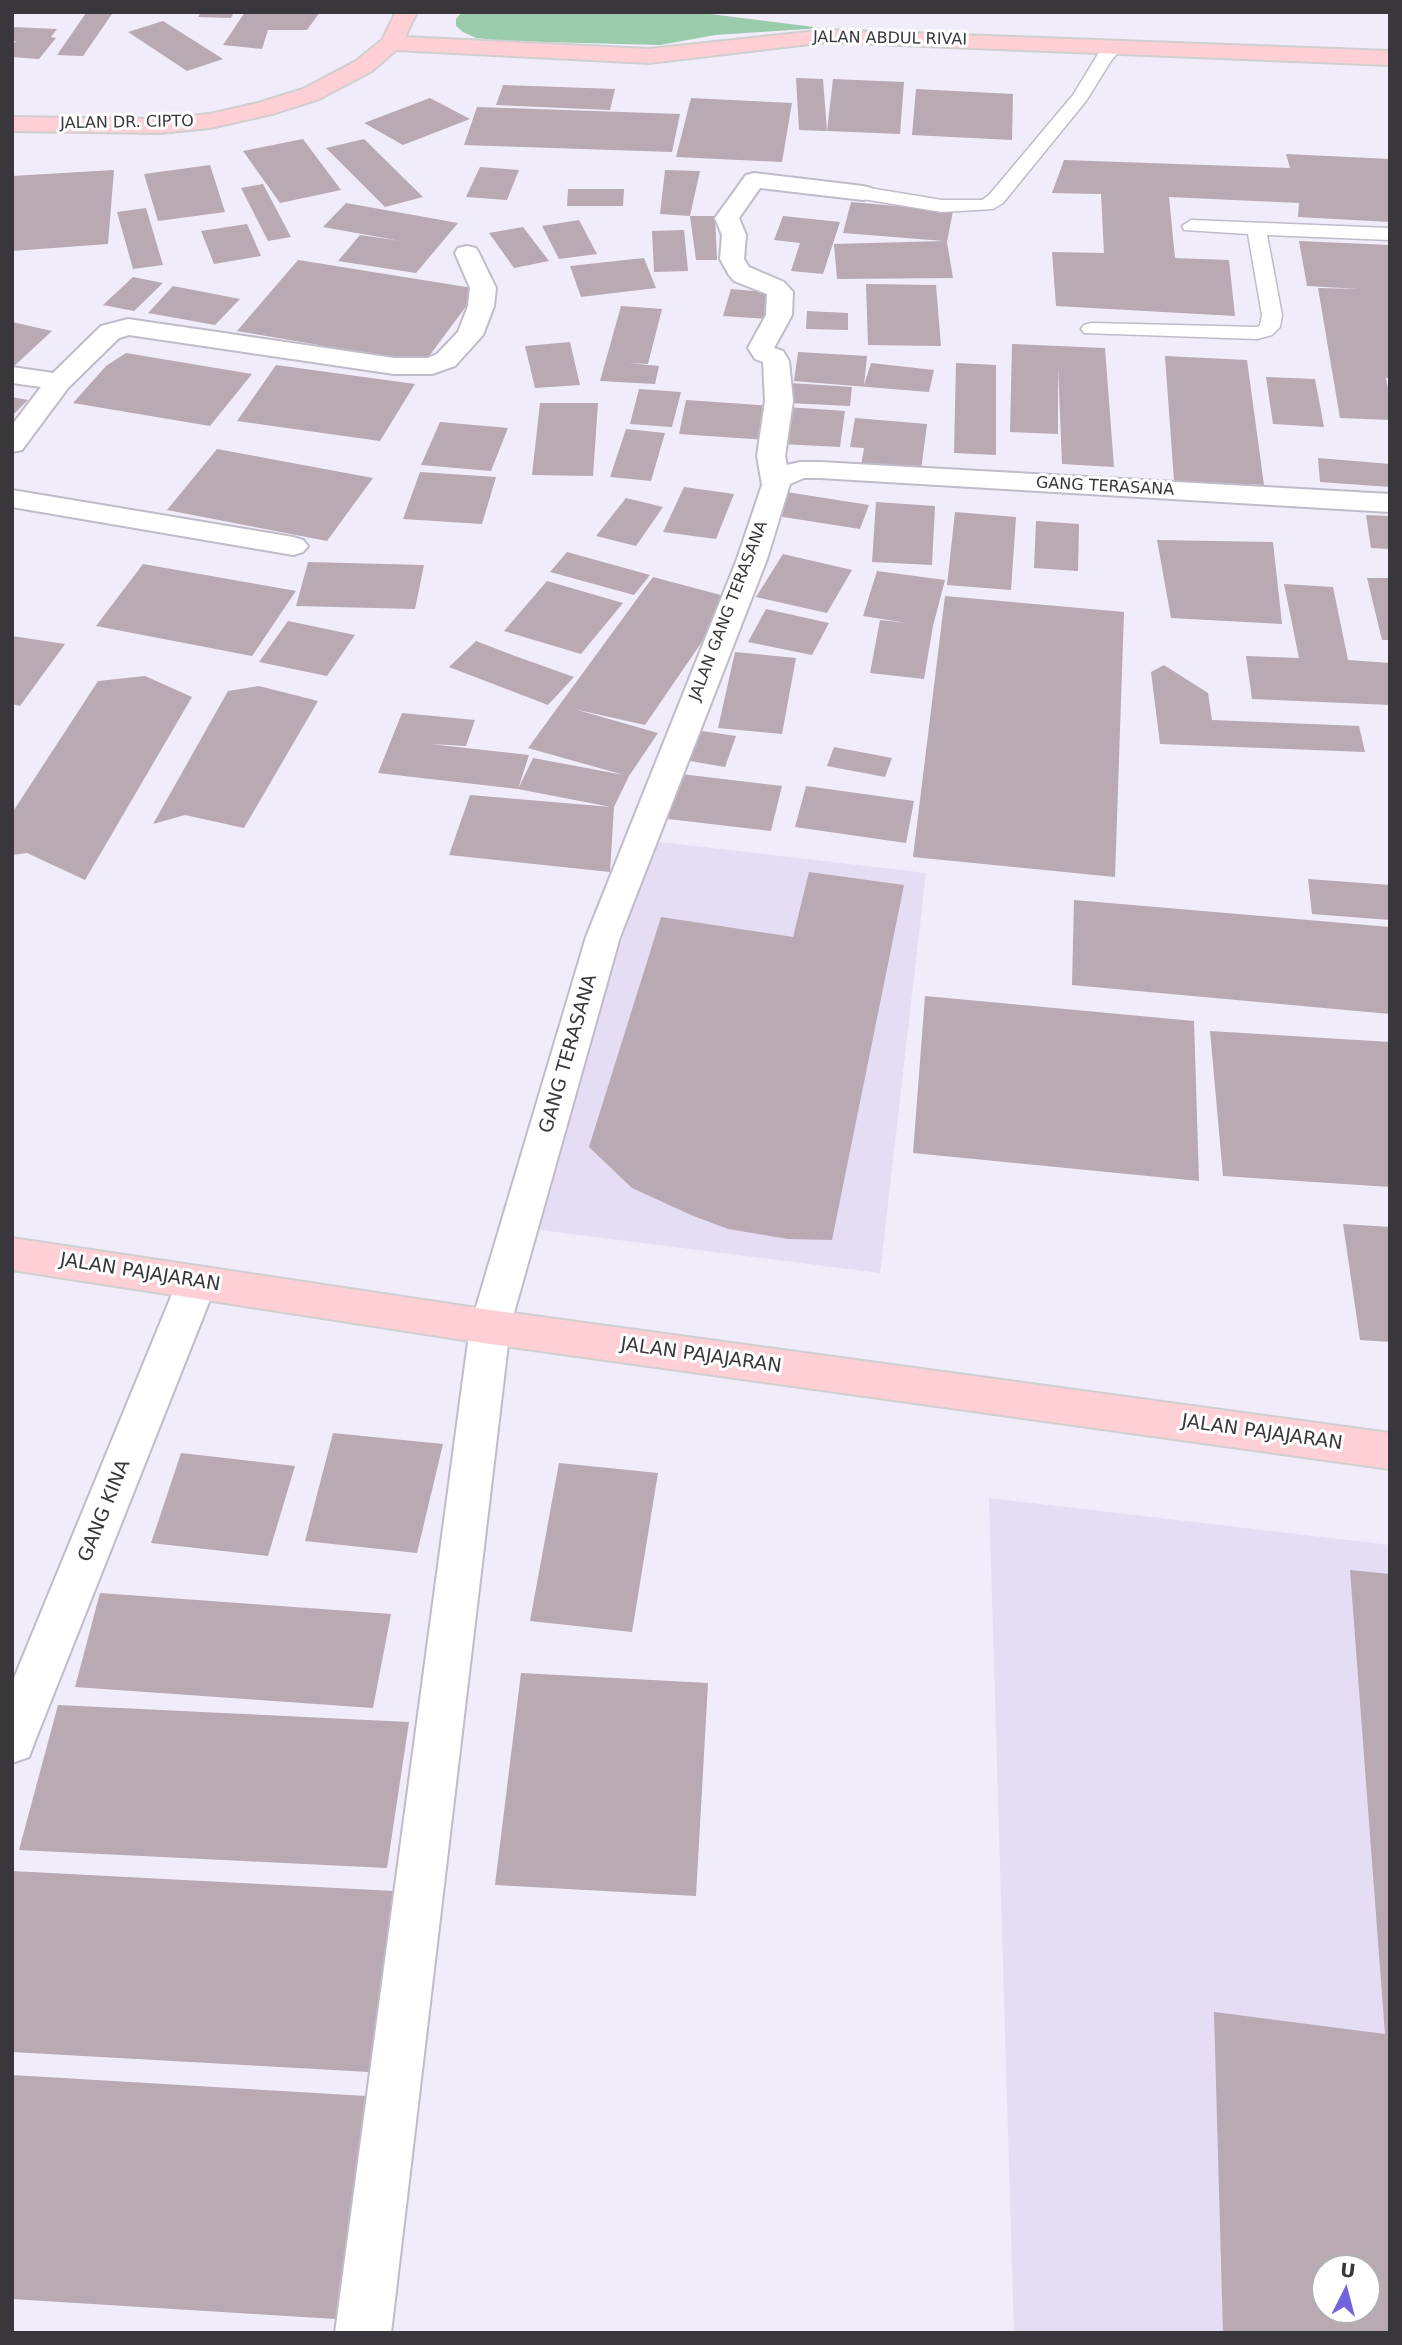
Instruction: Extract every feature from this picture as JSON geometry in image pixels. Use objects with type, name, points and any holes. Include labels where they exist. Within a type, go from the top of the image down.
[{"type":"main road","points":[[391,43],[407,12]]},
{"type":"main road","points":[[430,12],[424,22],[428,35],[443,46]]},
{"type":"main road","name":"JALAN ABDUL RIVAI","points":[[828,16],[1061,24]]},
{"type":"main road","name":"JALAN ABDUL RIVAI","points":[[391,43],[649,56],[827,36],[1390,58]]},
{"type":"main road","name":"JALAN DR. CIPTO","points":[[12,124],[160,126],[238,116],[286,103],[328,86],[364,66],[391,43]]},
{"type":"main road","name":"JALAN PAJAJARAN","points":[[12,1254],[490,1327],[1390,1451]]},
{"type":"street","name":"JALAN GANG TERASANA","points":[[661,785],[752,559],[776,485],[771,456],[779,401],[776,361],[774,357],[761,351],[761,348],[779,315],[780,292],[743,276],[738,270],[732,259],[734,235],[727,218],[754,180],[863,193]]},
{"type":"street","points":[[12,444],[59,382],[110,332],[128,327],[394,366],[432,366],[446,360],[470,335],[481,306],[483,288],[467,253]]},
{"type":"street","points":[[12,374],[59,382]]},
{"type":"street","name":"GANG TERASANA","points":[[775,480],[800,470],[820,470],[1390,503]]},
{"type":"street","points":[[12,498],[293,546]]},
{"type":"street","name":"GANG TERASANA","points":[[363,2333],[490,1327],[603,937],[661,785]]},
{"type":"street","name":"GANG KINA","points":[[12,1741],[197,1282]]},
{"type":"lane","points":[[863,193],[942,206],[986,205],[996,199],[1071,108],[1115,46]]},
{"type":"lane","points":[[1191,226],[1390,233]]},
{"type":"lane","points":[[1091,329],[1265,331],[1270,327],[1272,315],[1256,228]]},
{"type":"shaded area","points":[[652,841],[926,873],[880,1273],[532,1229]]},
{"type":"shaded area","points":[[989,1498],[1390,1545],[1390,2333],[1014,2333]]},
{"type":"green space","points":[[462,12],[694,12],[822,28],[715,35],[660,45],[506,41],[476,38],[463,32],[456,26],[456,19]]},
{"type":"building","points":[[201,12],[234,12],[231,18],[198,17]]},
{"type":"building","points":[[245,12],[320,12],[307,30],[268,30],[262,49],[223,45]]},
{"type":"building","points":[[86,13],[112,14],[83,56],[57,55]]},
{"type":"building","points":[[163,21],[223,59],[187,71],[128,32]]},
{"type":"building","points":[[12,27],[57,29],[51,37],[56,38],[39,59],[12,57],[12,45],[16,41],[12,41]]},
{"type":"building","points":[[796,78],[823,79],[827,131],[799,130]]},
{"type":"building","points":[[833,79],[904,82],[900,134],[827,131]]},
{"type":"building","points":[[503,85],[615,89],[610,110],[496,105]]},
{"type":"building","points":[[916,89],[1013,94],[1012,140],[912,135]]},
{"type":"building","points":[[430,98],[470,119],[403,145],[364,123]]},
{"type":"building","points":[[691,98],[792,103],[782,162],[676,157]]},
{"type":"building","points":[[477,107],[680,114],[672,152],[464,145]]},
{"type":"building","points":[[303,139],[341,190],[280,203],[243,151]]},
{"type":"building","points":[[364,139],[423,197],[385,207],[326,148]]},
{"type":"building","points":[[1286,154],[1390,159],[1390,222],[1298,217],[1299,203],[1169,197],[1175,258],[1229,260],[1235,316],[1056,306],[1052,252],[1104,253],[1101,194],[1052,193],[1064,160],[1290,168]]},
{"type":"building","points":[[210,165],[225,212],[158,221],[144,174]]},
{"type":"building","points":[[480,167],[519,170],[507,200],[466,197]]},
{"type":"building","points":[[114,170],[108,244],[12,251],[12,176]]},
{"type":"building","points":[[665,170],[700,171],[690,216],[660,214]]},
{"type":"building","points":[[263,184],[291,237],[268,241],[241,188]]},
{"type":"building","points":[[568,189],[624,189],[623,206],[567,206]]},
{"type":"building","points":[[851,202],[953,211],[947,242],[953,278],[837,279],[834,244],[944,241],[843,233]]},
{"type":"building","points":[[346,203],[458,223],[416,273],[338,261],[360,235],[401,241],[323,227]]},
{"type":"building","points":[[146,208],[163,265],[133,269],[117,212]]},
{"type":"building","points":[[690,216],[715,216],[717,260],[696,260]]},
{"type":"building","points":[[783,216],[840,222],[823,274],[791,271],[800,243],[774,240]]},
{"type":"building","points":[[579,220],[597,254],[559,259],[542,226]]},
{"type":"building","points":[[247,224],[261,256],[214,264],[201,231]]},
{"type":"building","points":[[523,227],[549,261],[514,268],[489,233]]},
{"type":"building","points":[[684,230],[688,271],[654,272],[652,231]]},
{"type":"building","points":[[1299,241],[1390,245],[1390,378],[1386,378],[1390,420],[1340,418],[1318,288],[1360,289],[1307,286]]},
{"type":"building","points":[[644,258],[656,288],[581,297],[570,266]]},
{"type":"building","points":[[298,260],[479,289],[424,363],[237,331]]},
{"type":"building","points":[[133,277],[163,283],[134,311],[103,305]]},
{"type":"building","points":[[866,284],[936,285],[941,346],[868,345]]},
{"type":"building","points":[[173,286],[240,299],[215,325],[148,313]]},
{"type":"building","points":[[731,289],[776,293],[769,319],[723,316]]},
{"type":"building","points":[[621,306],[662,309],[648,364],[628,363],[659,366],[655,384],[600,381]]},
{"type":"building","points":[[807,311],[848,313],[848,330],[806,329]]},
{"type":"building","points":[[12,322],[52,331],[12,368]]},
{"type":"building","points":[[570,342],[580,385],[535,388],[525,346]]},
{"type":"building","points":[[1012,344],[1105,348],[1114,467],[1062,464],[1058,367],[1058,434],[1010,432]]},
{"type":"building","points":[[798,352],[867,356],[864,385],[871,363],[934,370],[929,392],[794,381]]},
{"type":"building","points":[[126,353],[252,374],[210,426],[73,403],[106,366]]},
{"type":"building","points":[[1165,356],[1247,360],[1264,485],[1174,481]]},
{"type":"building","points":[[956,363],[996,365],[996,455],[954,453]]},
{"type":"building","points":[[276,365],[415,384],[380,441],[237,421]]},
{"type":"building","points":[[1266,377],[1315,379],[1324,427],[1273,424]]},
{"type":"building","points":[[790,383],[852,387],[850,406],[787,403]]},
{"type":"building","points":[[639,389],[681,392],[672,427],[630,424]]},
{"type":"building","points":[[12,397],[28,400],[12,416]]},
{"type":"building","points":[[686,400],[773,406],[767,440],[679,434]]},
{"type":"building","points":[[540,403],[598,403],[593,476],[532,475]]},
{"type":"building","points":[[787,407],[845,411],[840,447],[781,444]]},
{"type":"building","points":[[855,418],[927,424],[921,470],[861,466],[864,448],[850,447]]},
{"type":"building","points":[[440,422],[508,428],[491,471],[421,465]]},
{"type":"building","points":[[626,429],[665,433],[651,481],[610,477]]},
{"type":"building","points":[[217,449],[373,478],[327,541],[167,510]]},
{"type":"building","points":[[1318,458],[1390,464],[1390,487],[1320,482]]},
{"type":"building","points":[[420,472],[496,477],[482,524],[403,519]]},
{"type":"building","points":[[684,487],[734,494],[716,539],[663,532]]},
{"type":"building","points":[[780,491],[869,505],[860,529],[770,515]]},
{"type":"building","points":[[626,498],[663,507],[636,546],[596,536]]},
{"type":"building","points":[[876,502],[935,506],[932,565],[872,562]]},
{"type":"building","points":[[955,512],[1016,517],[1011,590],[947,585]]},
{"type":"building","points":[[1366,515],[1390,516],[1390,549],[1371,548]]},
{"type":"building","points":[[1036,521],[1079,524],[1078,571],[1034,568]]},
{"type":"building","points":[[1157,540],[1273,542],[1282,624],[1171,618]]},
{"type":"building","points":[[567,552],[650,575],[634,595],[550,572]]},
{"type":"building","points":[[783,554],[852,570],[827,613],[756,597]]},
{"type":"building","points":[[308,562],[424,565],[415,609],[296,606]]},
{"type":"building","points":[[143,564],[296,591],[252,656],[96,626]]},
{"type":"building","points":[[877,571],[945,580],[933,626],[924,679],[870,673],[880,620],[907,623],[863,616]]},
{"type":"building","points":[[653,577],[732,598],[645,725],[574,709],[658,733],[629,776],[614,807],[610,872],[449,855],[470,795],[611,807],[518,789],[533,758],[624,775],[528,748]]},
{"type":"building","points":[[1367,578],[1390,578],[1390,640],[1382,640]]},
{"type":"building","points":[[547,581],[623,603],[581,654],[504,631]]},
{"type":"building","points":[[1284,584],[1333,587],[1348,660],[1390,663],[1390,705],[1252,699],[1246,656],[1299,658]]},
{"type":"building","points":[[945,596],[1124,612],[1115,877],[913,857]]},
{"type":"building","points":[[766,609],[829,623],[812,655],[748,642]]},
{"type":"building","points":[[288,621],[355,635],[327,676],[259,662]]},
{"type":"building","points":[[12,636],[65,644],[20,706],[12,704]]},
{"type":"building","points":[[476,641],[574,677],[548,705],[449,667]]},
{"type":"building","points":[[735,652],[796,658],[782,734],[718,728]]},
{"type":"building","points":[[1164,665],[1208,693],[1212,720],[1359,726],[1365,752],[1160,744],[1151,672]]},
{"type":"building","points":[[145,676],[192,697],[85,880],[27,853],[12,855],[12,813],[98,681]]},
{"type":"building","points":[[259,686],[318,701],[244,828],[185,815],[153,824],[228,691]]},
{"type":"building","points":[[402,713],[475,720],[466,746],[430,744],[529,755],[518,789],[378,773]]},
{"type":"building","points":[[695,730],[736,736],[725,767],[684,760]]},
{"type":"building","points":[[834,747],[892,758],[885,777],[827,766]]},
{"type":"building","points":[[681,774],[782,786],[771,831],[668,819]]},
{"type":"building","points":[[806,786],[914,801],[906,843],[795,827]]},
{"type":"building","points":[[809,872],[904,885],[832,1240],[788,1239],[728,1229],[691,1215],[632,1188],[589,1147],[661,917],[793,937]]},
{"type":"building","points":[[1308,879],[1390,885],[1390,920],[1312,914]]},
{"type":"building","points":[[1074,900],[1390,927],[1390,1014],[1072,985]]},
{"type":"building","points":[[925,996],[1194,1021],[1199,1181],[913,1153]]},
{"type":"building","points":[[1210,1031],[1390,1042],[1390,1187],[1223,1176]]},
{"type":"building","points":[[1343,1224],[1390,1227],[1390,1342],[1360,1340]]},
{"type":"building","points":[[333,1433],[443,1444],[417,1553],[305,1541]]},
{"type":"building","points":[[181,1453],[295,1466],[268,1556],[151,1543]]},
{"type":"building","points":[[559,1463],[658,1473],[632,1632],[530,1621]]},
{"type":"building","points":[[1350,1570],[1390,1574],[1390,2333],[1223,2333],[1214,2012],[1385,2034]]},
{"type":"building","points":[[100,1593],[391,1614],[373,1708],[75,1687]]},
{"type":"building","points":[[521,1673],[708,1683],[696,1896],[495,1885]]},
{"type":"building","points":[[58,1705],[409,1722],[387,1868],[19,1850]]},
{"type":"building","points":[[12,1871],[413,1892],[387,2073],[12,2052]]},
{"type":"building","points":[[12,2075],[383,2097],[351,2320],[12,2299]]}]
